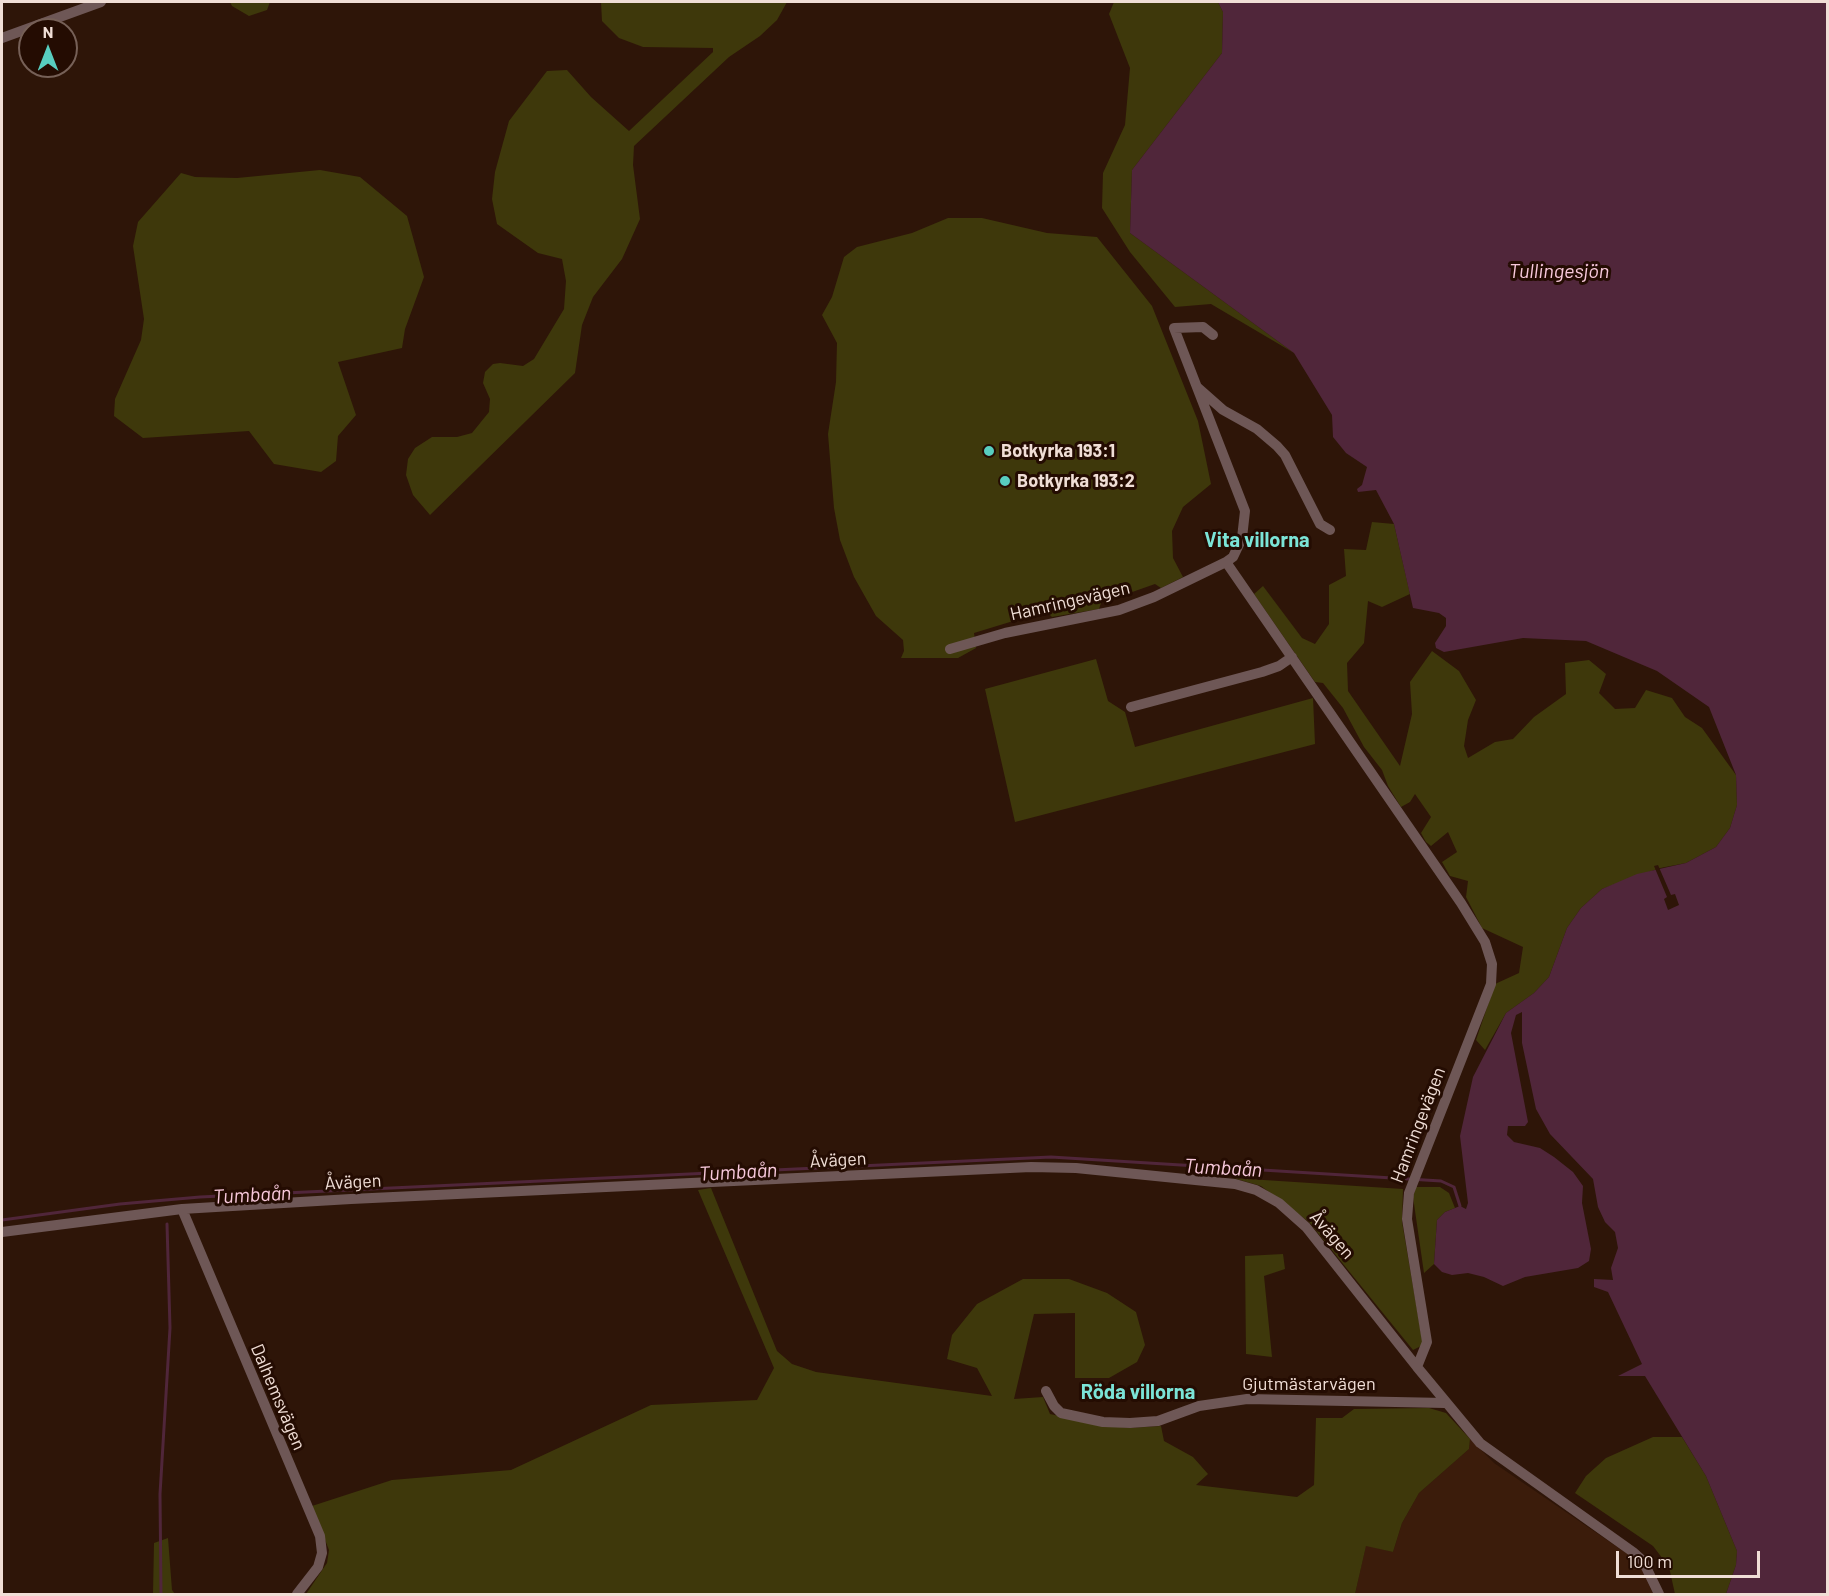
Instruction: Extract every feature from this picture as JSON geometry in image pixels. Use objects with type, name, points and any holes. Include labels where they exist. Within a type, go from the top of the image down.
[{"type":"street","points":[[2,38],[101,2]]},
{"type":"street","points":[[1213,335],[1203,327],[1174,327],[1245,511],[1240,543],[1233,557],[1227,562]]},
{"type":"street","points":[[1197,387],[1223,410],[1257,429],[1277,446],[1285,455],[1320,524],[1330,531]]},
{"type":"street","name":"Hamringevägen","points":[[950,649],[1005,633],[1119,610],[1154,597],[1227,562],[1461,903],[1485,942],[1492,964],[1491,984],[1409,1193],[1407,1219],[1427,1342],[1417,1367]]},
{"type":"street","points":[[1131,707],[1262,672],[1279,666],[1292,657]]},
{"type":"street","name":"Åvägen","points":[[2,1232],[182,1209],[1030,1167],[1077,1168],[1235,1184],[1256,1190],[1279,1203],[1306,1227],[1417,1367]]},
{"type":"street","name":"Dalhemsvägen","points":[[182,1209],[320,1536],[322,1553],[318,1567],[297,1594]]},
{"type":"street","points":[[1417,1367],[1480,1443],[1633,1552],[1649,1570],[1659,1594]]},
{"type":"street","name":"Gjutmästarvägen","points":[[1046,1391],[1054,1406],[1061,1413],[1103,1422],[1130,1423],[1158,1421],[1199,1406],[1247,1399],[1445,1403]]},
{"type":"shaded area","points":[[230,2],[270,2],[267,10],[249,16],[232,6]]},
{"type":"shaded area","points":[[601,2],[787,2],[777,20],[760,36],[729,57],[634,146],[633,165],[640,219],[622,259],[593,297],[582,325],[575,373],[430,515],[413,495],[406,475],[408,459],[415,448],[432,437],[457,437],[472,433],[489,412],[490,399],[483,383],[485,372],[493,364],[523,366],[534,359],[564,309],[566,281],[562,259],[538,253],[497,224],[492,199],[495,172],[509,121],[547,71],[567,70],[591,97],[629,131],[713,52],[713,48],[643,47],[619,38],[602,21]]},
{"type":"shaded area","points":[[1114,2],[1218,2],[1223,12],[1222,53],[1132,170],[1130,233],[1294,353],[1211,304],[1175,307],[1130,252],[1102,208],[1103,173],[1125,125],[1130,68],[1109,14]]},
{"type":"shaded area","points":[[320,170],[360,177],[407,216],[424,277],[405,329],[402,348],[338,362],[356,415],[338,436],[336,461],[321,472],[274,464],[249,431],[143,438],[114,416],[115,399],[141,340],[144,319],[133,246],[138,222],[181,173],[195,177],[237,178]]},
{"type":"shaded area","points":[[948,218],[982,218],[1047,233],[1097,237],[1152,306],[1198,421],[1211,484],[1183,507],[1172,531],[1173,558],[1183,577],[1161,588],[1155,584],[1101,603],[1099,609],[1052,617],[1046,611],[974,633],[976,648],[958,658],[901,658],[904,651],[903,640],[876,616],[854,577],[840,540],[834,508],[828,434],[836,382],[837,343],[822,315],[832,297],[844,257],[857,247],[912,233]]},
{"type":"shaded area","points":[[1372,522],[1394,524],[1410,594],[1382,607],[1368,601],[1364,643],[1347,663],[1348,691],[1400,766],[1412,714],[1410,682],[1432,651],[1459,671],[1476,700],[1468,720],[1464,746],[1468,758],[1495,742],[1513,739],[1534,717],[1566,694],[1565,663],[1589,660],[1606,674],[1599,693],[1615,709],[1635,708],[1646,690],[1672,698],[1685,717],[1702,728],[1736,775],[1737,805],[1730,828],[1716,847],[1686,863],[1660,868],[1602,889],[1581,908],[1567,928],[1549,977],[1534,993],[1506,1013],[1485,1050],[1476,1040],[1495,984],[1519,973],[1523,947],[1482,928],[1466,897],[1468,881],[1450,876],[1442,862],[1457,852],[1448,832],[1431,846],[1426,842],[1421,833],[1431,817],[1415,794],[1410,802],[1401,807],[1388,786],[1382,770],[1364,747],[1343,708],[1323,683],[1315,682],[1254,594],[1263,586],[1302,638],[1315,644],[1329,624],[1329,585],[1346,576],[1344,549],[1366,550]]},
{"type":"shaded area","points":[[1096,659],[1108,701],[1125,712],[1135,747],[1313,698],[1315,744],[1015,822],[985,689]]},
{"type":"shaded area","points":[[1233,1178],[1403,1189],[1402,1222],[1423,1345],[1413,1350],[1309,1222],[1261,1186]]},
{"type":"shaded area","points":[[1416,1187],[1440,1187],[1449,1193],[1455,1208],[1445,1212],[1437,1220],[1434,1264],[1424,1273],[1413,1197]]},
{"type":"shaded area","points":[[711,1188],[777,1351],[792,1364],[816,1372],[992,1396],[977,1368],[947,1359],[952,1335],[977,1304],[1023,1279],[1069,1279],[1107,1293],[1136,1312],[1145,1345],[1137,1362],[1109,1378],[1075,1378],[1075,1313],[1034,1314],[1014,1399],[1043,1397],[1050,1414],[1100,1425],[1130,1428],[1161,1426],[1164,1441],[1193,1457],[1208,1474],[1196,1485],[1297,1497],[1314,1485],[1316,1418],[1342,1418],[1354,1409],[1429,1408],[1446,1413],[1470,1439],[1469,1449],[1419,1493],[1402,1523],[1393,1552],[1366,1546],[1355,1594],[306,1594],[327,1563],[329,1550],[312,1506],[392,1480],[511,1470],[651,1405],[757,1400],[774,1368],[698,1190]]},
{"type":"shaded area","points":[[1283,1254],[1285,1269],[1264,1276],[1272,1357],[1246,1354],[1245,1256]]},
{"type":"shaded area","points":[[1653,1437],[1682,1437],[1706,1476],[1737,1551],[1736,1565],[1726,1594],[1675,1594],[1669,1567],[1653,1546],[1575,1493],[1586,1476],[1606,1458]]},
{"type":"shaded area","points":[[1470,1439],[1494,1463],[1626,1553],[1640,1565],[1653,1594],[1355,1594],[1366,1545],[1393,1552],[1402,1523],[1419,1493],[1469,1449]]},
{"type":"shaded area","points":[[168,1538],[172,1590],[175,1594],[153,1594],[154,1543]]},
{"type":"water","name":"Tullingesjön","points":[[1218,2],[1827,2],[1827,1594],[1726,1594],[1736,1565],[1737,1551],[1706,1476],[1645,1376],[1618,1376],[1642,1364],[1608,1292],[1594,1287],[1594,1279],[1613,1280],[1611,1268],[1618,1248],[1615,1232],[1605,1222],[1598,1207],[1593,1179],[1550,1134],[1536,1109],[1522,1043],[1522,1012],[1516,1015],[1511,1033],[1528,1122],[1525,1126],[1508,1126],[1507,1135],[1514,1142],[1540,1148],[1554,1157],[1573,1172],[1583,1186],[1582,1203],[1591,1249],[1589,1261],[1578,1268],[1525,1277],[1503,1286],[1484,1277],[1468,1273],[1452,1275],[1442,1272],[1434,1264],[1437,1220],[1445,1212],[1460,1206],[1466,1209],[1468,1203],[1460,1136],[1473,1077],[1506,1013],[1534,993],[1549,977],[1567,928],[1581,908],[1602,889],[1637,874],[1686,863],[1716,847],[1730,828],[1737,805],[1736,775],[1709,707],[1657,671],[1586,641],[1523,638],[1444,652],[1436,648],[1435,643],[1446,626],[1446,618],[1439,613],[1413,608],[1394,524],[1376,490],[1358,492],[1357,489],[1362,485],[1367,467],[1346,453],[1333,437],[1332,415],[1294,353],[1130,233],[1132,170],[1222,53],[1223,12]]},
{"type":"pier","points":[[1658,865],[1671,895],[1675,894],[1679,905],[1668,910],[1664,899],[1667,897],[1654,866]]},
{"type":"waterway","name":"Tumbaån","points":[[2,1220],[120,1204],[200,1197],[1051,1157],[1441,1181],[1454,1187],[1460,1206]]},
{"type":"waterway","points":[[161,1594],[160,1494],[170,1328],[167,1224]]},
{"type":"place","name":"Botkyrka 193:1","points":[[989,451]]},
{"type":"place","name":"Botkyrka 193:2","points":[[1005,481]]},
{"type":"district","name":"Vita villorna","points":[[1257,540]]},
{"type":"district","name":"Röda villorna","points":[[1138,1392]]}]
